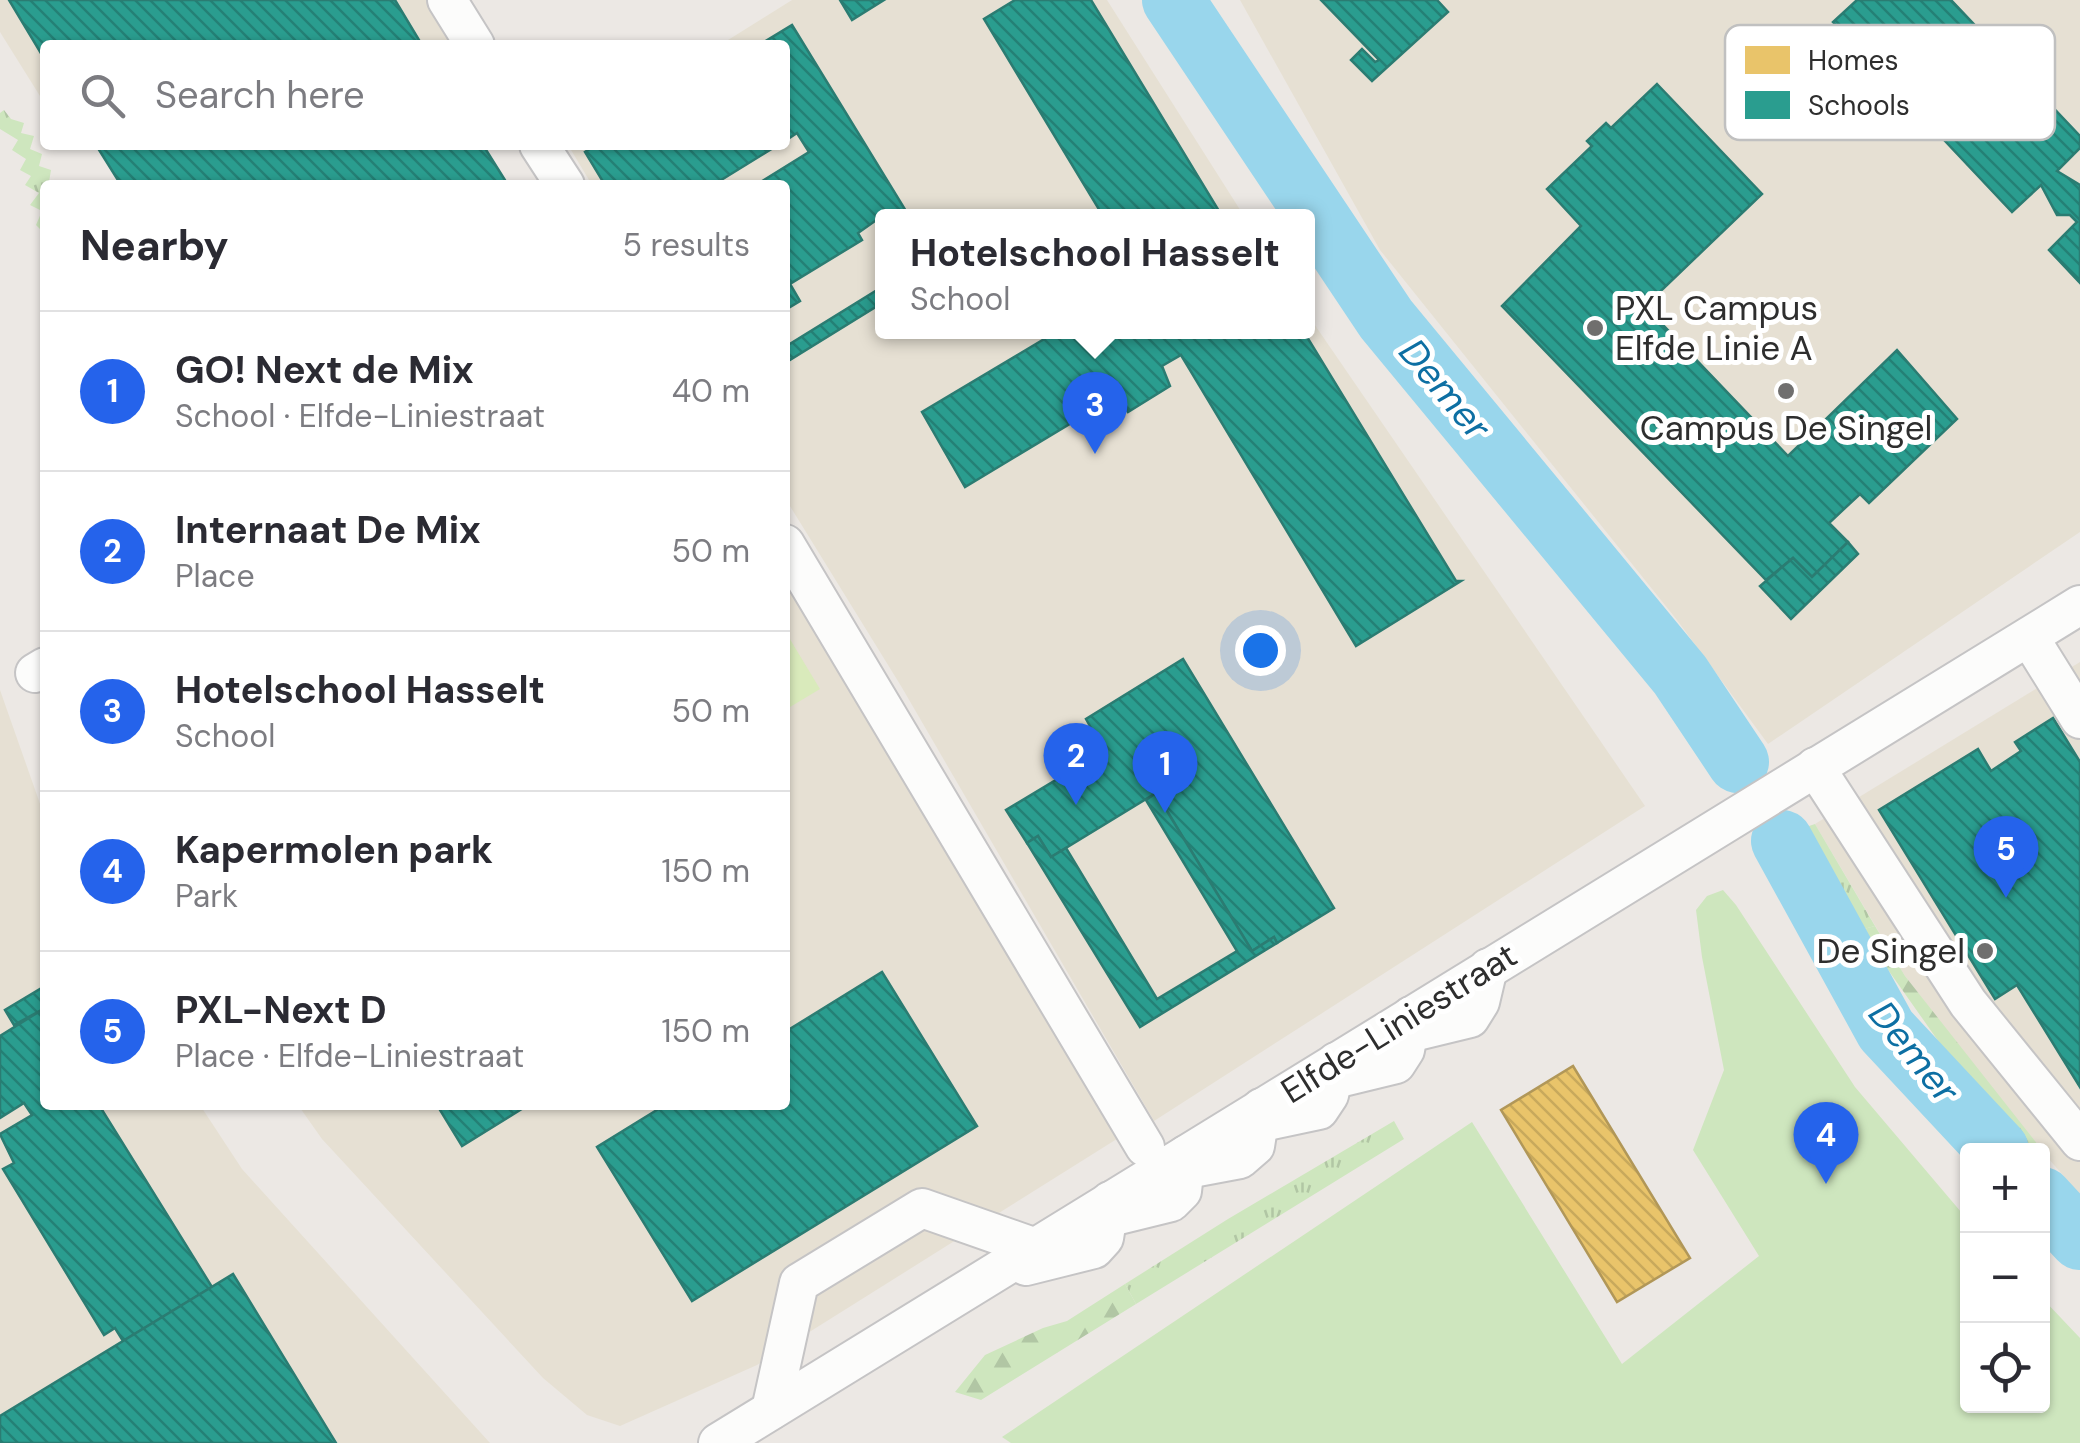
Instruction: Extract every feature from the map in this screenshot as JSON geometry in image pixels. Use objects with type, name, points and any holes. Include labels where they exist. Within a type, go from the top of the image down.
[{"type":"street","points":[[446,0],[472,40]]},
{"type":"street","points":[[542,150],[562,180]]},
{"type":"street","points":[[790,552],[1166,1162]]},
{"type":"street","name":"Elfde-Liniestraat","points":[[718,1443],[1098,1214],[1166,1162],[1249,1120],[1323,1076],[1488,968],[2080,605]]},
{"type":"street","points":[[2030,637],[2080,718]]},
{"type":"street","points":[[1815,767],[1968,1003],[2080,1140]]},
{"type":"street","points":[[771,1410],[799,1284],[922,1208],[1022,1261]]},
{"type":"shaded area","points":[[0,0],[444,0],[469,40],[40,40],[40,96],[0,32]]},
{"type":"shaded area","points":[[792,0],[1107,0],[1240,209],[875,209],[875,339],[1315,339],[1315,325],[1645,806],[1154,1121],[901,686],[790,506],[790,180],[589,180],[571,150],[790,150],[790,40],[728,40]]},
{"type":"shaded area","name":"Campus De Singel","points":[[1240,0],[2080,0],[2080,532],[1768,744],[1677,620],[1380,250]]},
{"type":"shaded area","points":[[790,571],[1128,1132],[757,1365],[620,1426],[587,1415],[543,1378],[322,1139],[302,1110],[790,1110]]},
{"type":"shaded area","name":"De Singel","points":[[2080,662],[2080,1195],[2050,1160],[2050,1143],[2035,1143],[1905,976],[1815,824]]},
{"type":"shaded area","points":[[0,690],[40,804],[40,1110],[203,1110],[242,1169],[490,1443],[0,1443]]},
{"type":"green space","points":[[4,110],[11,119],[24,123],[21,133],[34,136],[30,149],[42,154],[39,166],[51,170],[49,180],[40,180],[40,210],[30,205],[39,193],[25,185],[31,176],[20,170],[26,159],[12,150],[18,140],[0,129],[0,113]]},
{"type":"green space","points":[[790,639],[820,689],[790,707]]},
{"type":"green space","points":[[1815,824],[1875,926],[1860,930],[1800,829]]},
{"type":"green space","points":[[1723,890],[1736,905],[1855,1087],[1960,1211],[1960,1413],[2050,1413],[2050,1306],[2080,1338],[2080,1443],[1011,1443],[1002,1437],[1472,1122],[1622,1364],[1759,1256],[1693,1150],[1724,1070],[1696,910],[1707,896]]},
{"type":"green space","points":[[1875,926],[1905,976],[2036,1143],[2013,1143],[2001,1130],[1860,930]]},
{"type":"green space","points":[[1394,1121],[1404,1139],[1136,1304],[1125,1284]]},
{"type":"green space","points":[[1125,1284],[1136,1304],[981,1400],[955,1392],[985,1355],[1067,1321]]},
{"type":"building: Homes","points":[[1573,1066],[1690,1258],[1617,1302],[1501,1110]]},
{"type":"building: Schools","points":[[9,0],[395,0],[419,40],[40,40],[40,52]]},
{"type":"building: Schools","points":[[840,0],[884,0],[852,20]]},
{"type":"building: Schools","points":[[1015,0],[1091,0],[1218,209],[1099,209],[984,19]]},
{"type":"building: Schools","points":[[1321,0],[1437,0],[1448,12],[1372,81],[1351,60],[1362,49],[1375,62],[1379,60]]},
{"type":"building: Schools","points":[[1857,0],[1951,0],[1975,25],[1836,25],[1833,22]]},
{"type":"building: Schools","points":[[792,25],[905,209],[875,209],[875,221],[858,233],[862,240],[790,284],[790,180],[764,180],[809,152],[797,133],[790,138],[790,40],[767,40]]},
{"type":"building: Schools","name":"PXL Campus Elfde Linie A","points":[[1657,84],[1762,194],[1645,306],[1788,456],[1897,350],[1957,419],[1869,503],[1860,494],[1829,523],[1848,542],[1812,577],[1793,558],[1766,580],[1502,306],[1581,226],[1547,189],[1592,146],[1587,141],[1606,123],[1611,128]]},
{"type":"building: Schools","points":[[2055,110],[2080,136],[2080,148],[2057,171],[2080,185],[2080,283],[2049,250],[2077,222],[2070,215],[2057,215],[2041,185],[2012,212],[1944,140],[2055,140]]},
{"type":"building: Schools","points":[[99,150],[486,150],[505,180],[118,180]]},
{"type":"building: Schools","points":[[770,150],[721,180],[602,180],[585,152]]},
{"type":"building: Schools","points":[[790,284],[800,301],[790,307]]},
{"type":"building: Schools","points":[[875,291],[875,307],[790,360],[790,344]]},
{"type":"building: Schools","points":[[1044,339],[1308,339],[1456,581],[1461,581],[1356,646],[1181,355],[1162,366],[1170,386],[1128,412],[1118,395],[965,487],[922,412]]},
{"type":"building: Schools","points":[[1848,542],[1858,554],[1791,619],[1760,586],[1793,558],[1812,577]]},
{"type":"building: Schools","points":[[1183,659],[1334,908],[1277,943],[1274,937],[1252,951],[1156,793],[1051,857],[1038,836],[1027,843],[1006,810],[1104,751],[1086,719]]},
{"type":"building: Schools","points":[[2053,718],[2080,762],[2080,1087],[2017,985],[1995,999],[1879,810],[1978,749],[1991,771],[2021,751],[2015,742]]},
{"type":"building: Schools","points":[[1156,793],[1252,951],[1274,937],[1277,943],[1140,1027],[1027,843],[1038,836],[1051,857],[1066,848],[1157,999],[1237,951],[1146,800]]},
{"type":"building: Schools","points":[[882,972],[977,1126],[692,1301],[597,1147],[657,1110],[790,1110],[790,1029]]},
{"type":"building: Schools","points":[[40,989],[40,1011],[14,1025],[5,1010]]},
{"type":"building: Schools","points":[[40,1011],[40,1110],[102,1110],[212,1287],[123,1341],[115,1328],[104,1335],[3,1169],[14,1163],[0,1134],[32,1115],[24,1103],[0,1118],[0,1036]]},
{"type":"building: Schools","points":[[440,1110],[520,1110],[462,1146]]},
{"type":"building: Schools","points":[[233,1274],[336,1443],[0,1443],[0,1416]]},
{"type":"waterway","name":"Demer","points":[[1173,0],[1313,209]]},
{"type":"waterway","name":"Demer","points":[[1315,213],[1386,319],[1680,675],[1738,762]]},
{"type":"waterway","name":"Demer","points":[[1782,841],[1886,1030],[1991,1143]]},
{"type":"waterway","name":"Demer","points":[[2050,1207],[2080,1239]]},
{"type":"place","name":"PXL Campus Elfde Linie A","points":[[1595,328]]},
{"type":"place","name":"Campus De Singel","points":[[1786,391]]},
{"type":"place","name":"Hotelschool Hasselt","points":[[1095,454]]},
{"type":"place","name":"Internaat De Mix","points":[[1076,805]]},
{"type":"place","name":"GO! Next de Mix","points":[[1165,813]]},
{"type":"place","name":"PXL-Next D","points":[[2006,898]]},
{"type":"place","name":"De Singel","points":[[1985,951]]},
{"type":"place","name":"Kapermolen park","points":[[1826,1184]]}]
